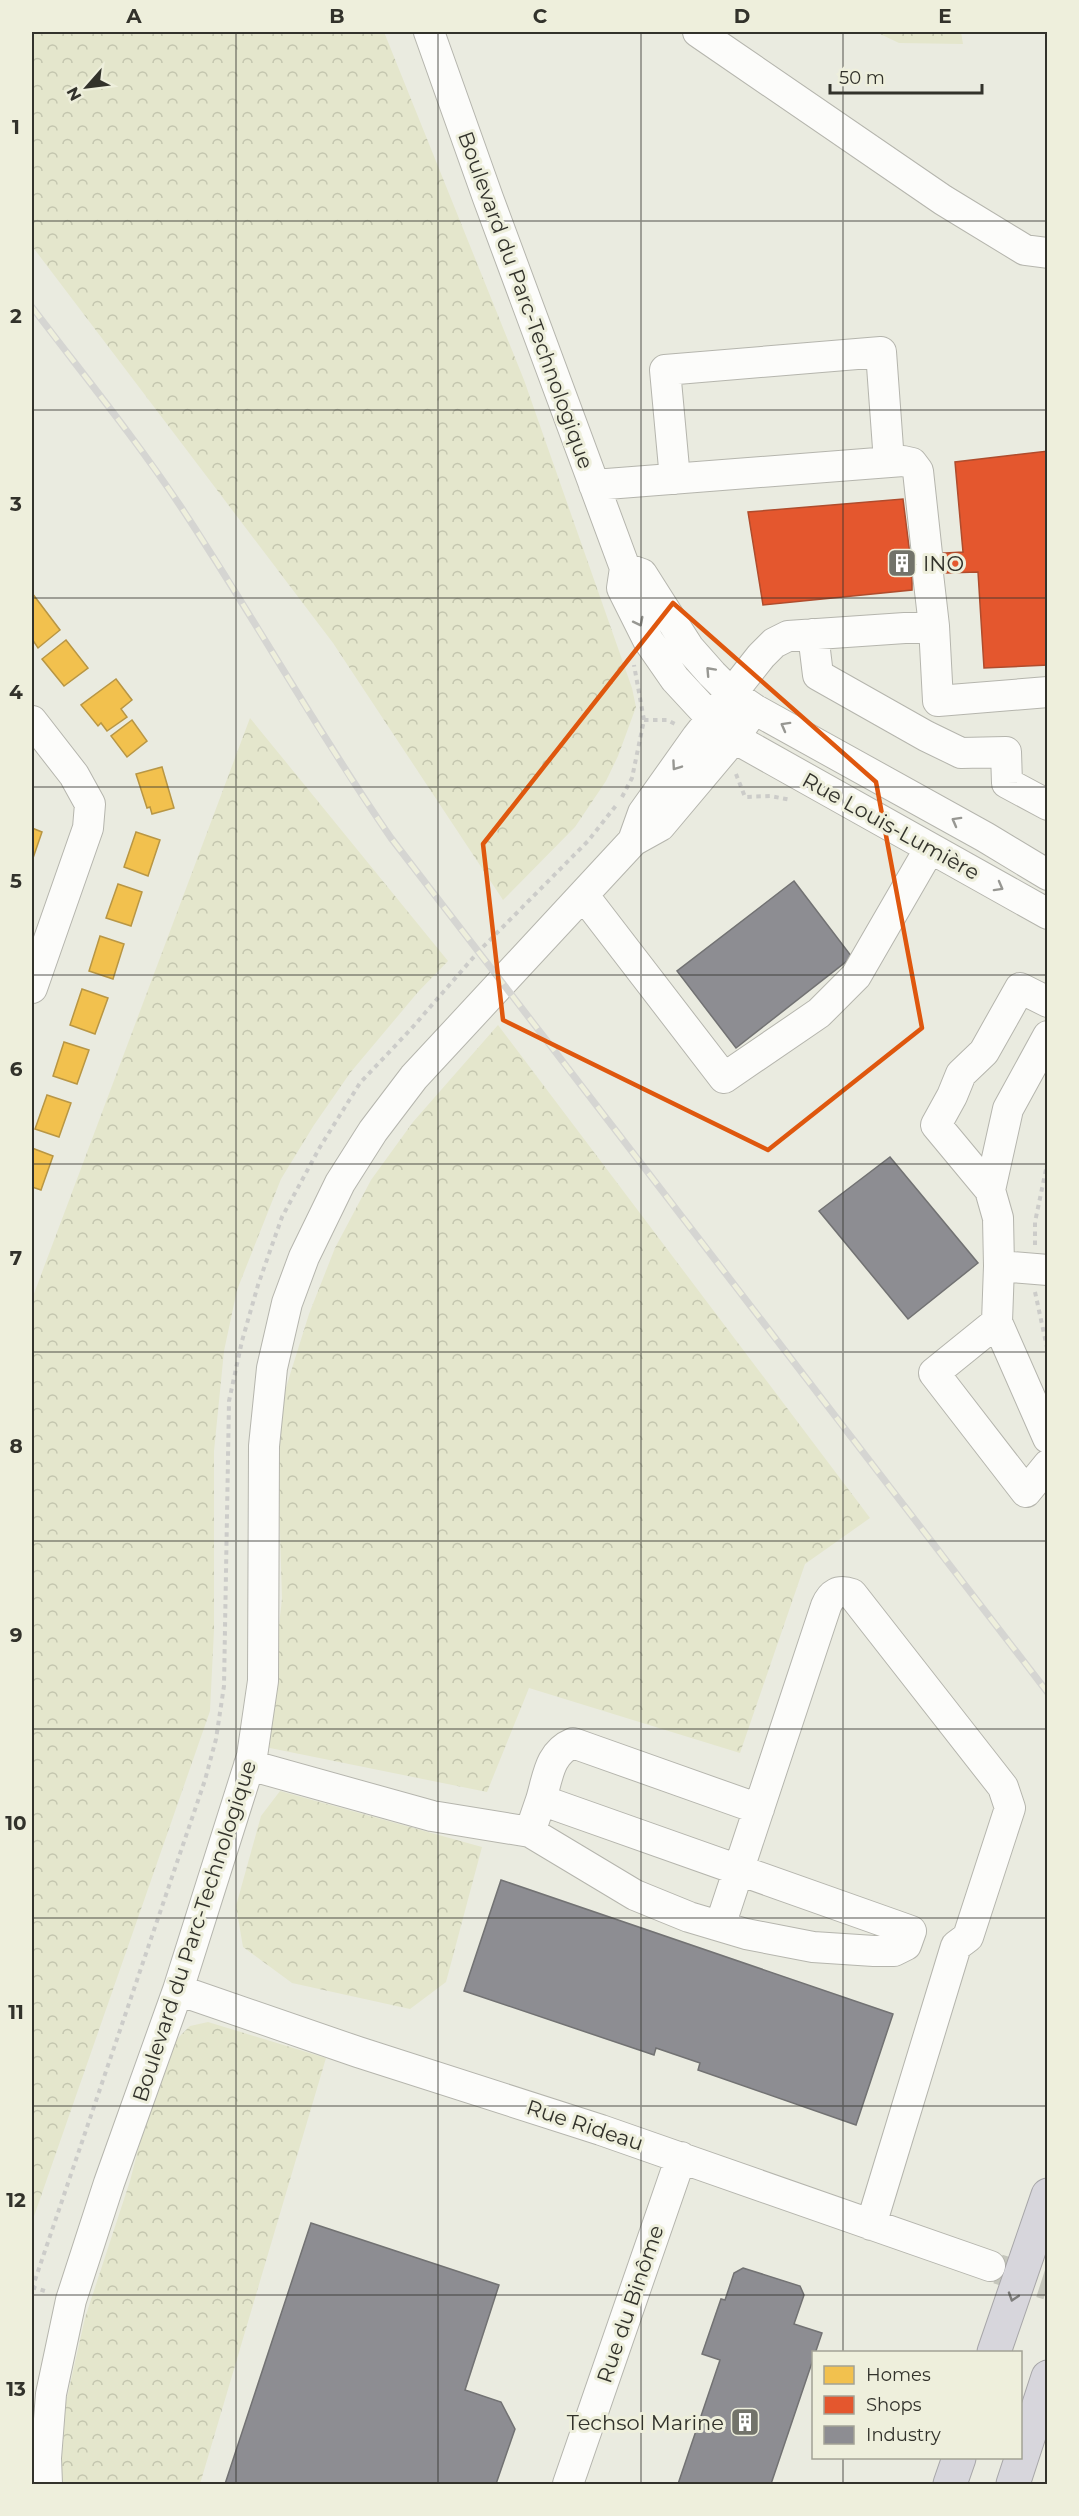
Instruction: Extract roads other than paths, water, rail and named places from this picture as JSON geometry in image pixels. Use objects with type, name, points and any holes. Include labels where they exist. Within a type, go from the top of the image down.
[{"type":"highway","points":[[994,2351],[1047,2195]]},
{"type":"highway","points":[[1022,2456],[1047,2377]]},
{"type":"highway","points":[[1028,2484],[1047,2439]]},
{"type":"highway","points":[[950,2484],[958,2459]]},
{"type":"highway","points":[[1013,2484],[1021,2459]]},
{"type":"street","name":"Boulevard du Parc-Technologique","points":[[429,32],[625,568],[622,588],[648,640],[675,679],[712,719],[734,738]]},
{"type":"street","points":[[698,32],[943,200],[1025,250],[1047,254]]},
{"type":"street","points":[[675,479],[665,370],[881,352],[889,462]]},
{"type":"street","points":[[594,485],[889,462],[912,463],[918,471],[934,626],[938,701],[926,736]]},
{"type":"street","points":[[625,568],[642,574],[689,648],[712,674],[743,701],[774,643],[788,636],[934,626]]},
{"type":"street","points":[[813,634],[818,675],[926,736],[961,753],[1006,752],[1007,783],[1047,805]]},
{"type":"street","points":[[938,701],[1047,692]]},
{"type":"street","name":"Boulevard du Parc-Technologique","points":[[633,841],[643,813],[712,719],[743,701]]},
{"type":"street","name":"Boulevard du Parc-Technologique","points":[[47,2484],[46,2458],[51,2394],[64,2325],[109,2183],[178,1990],[249,1765],[262,1680],[264,1446],[272,1368],[287,1303],[304,1257],[340,1183],[380,1122],[414,1077],[633,841],[660,826],[734,738],[743,701]]},
{"type":"street","name":"Rue Louis-Lumière","points":[[743,701],[985,837],[1047,875]]},
{"type":"street","points":[[32,721],[74,775],[90,804],[88,828],[32,988]]},
{"type":"street","name":"Rue Louis-Lumière","points":[[734,738],[1047,914]]},
{"type":"street","points":[[584,896],[724,1078],[819,1013],[856,976],[930,848]]},
{"type":"street","points":[[1047,1002],[1020,988],[984,1052],[961,1074],[936,1125],[990,1190],[998,1218],[998,1322],[1047,1438]]},
{"type":"street","points":[[990,1190],[1008,1109],[1047,1036]]},
{"type":"street","points":[[999,1266],[1047,1270]]},
{"type":"street","points":[[998,1322],[934,1373],[1026,1492],[1047,1465]]},
{"type":"street","points":[[720,1926],[830,1597],[838,1592],[852,1594],[1003,1786],[1010,1808],[968,1937],[956,1946],[871,2225]]},
{"type":"street","points":[[530,1832],[556,1754],[561,1748],[573,1743],[759,1809]]},
{"type":"street","points":[[249,1765],[432,1816],[530,1832],[634,1895],[689,1917],[746,1934],[813,1947],[874,1952],[894,1951],[906,1945],[911,1931]]},
{"type":"street","points":[[541,1800],[956,1946]]},
{"type":"street","name":"Rue Rideau","points":[[178,1990],[357,2052],[681,2157],[990,2266]]},
{"type":"street","name":"Rue du Binôme","points":[[568,2484],[681,2157]]},
{"type":"tunnel","points":[[998,2269],[1048,2285]]},
{"type":"railway","points":[[32,307],[127,431],[181,507],[391,838],[1048,1693]]},
{"type":"place","name":"INO","points":[[902,563]]},
{"type":"place","name":"Techsol Marine","points":[[745,2422]]}]
